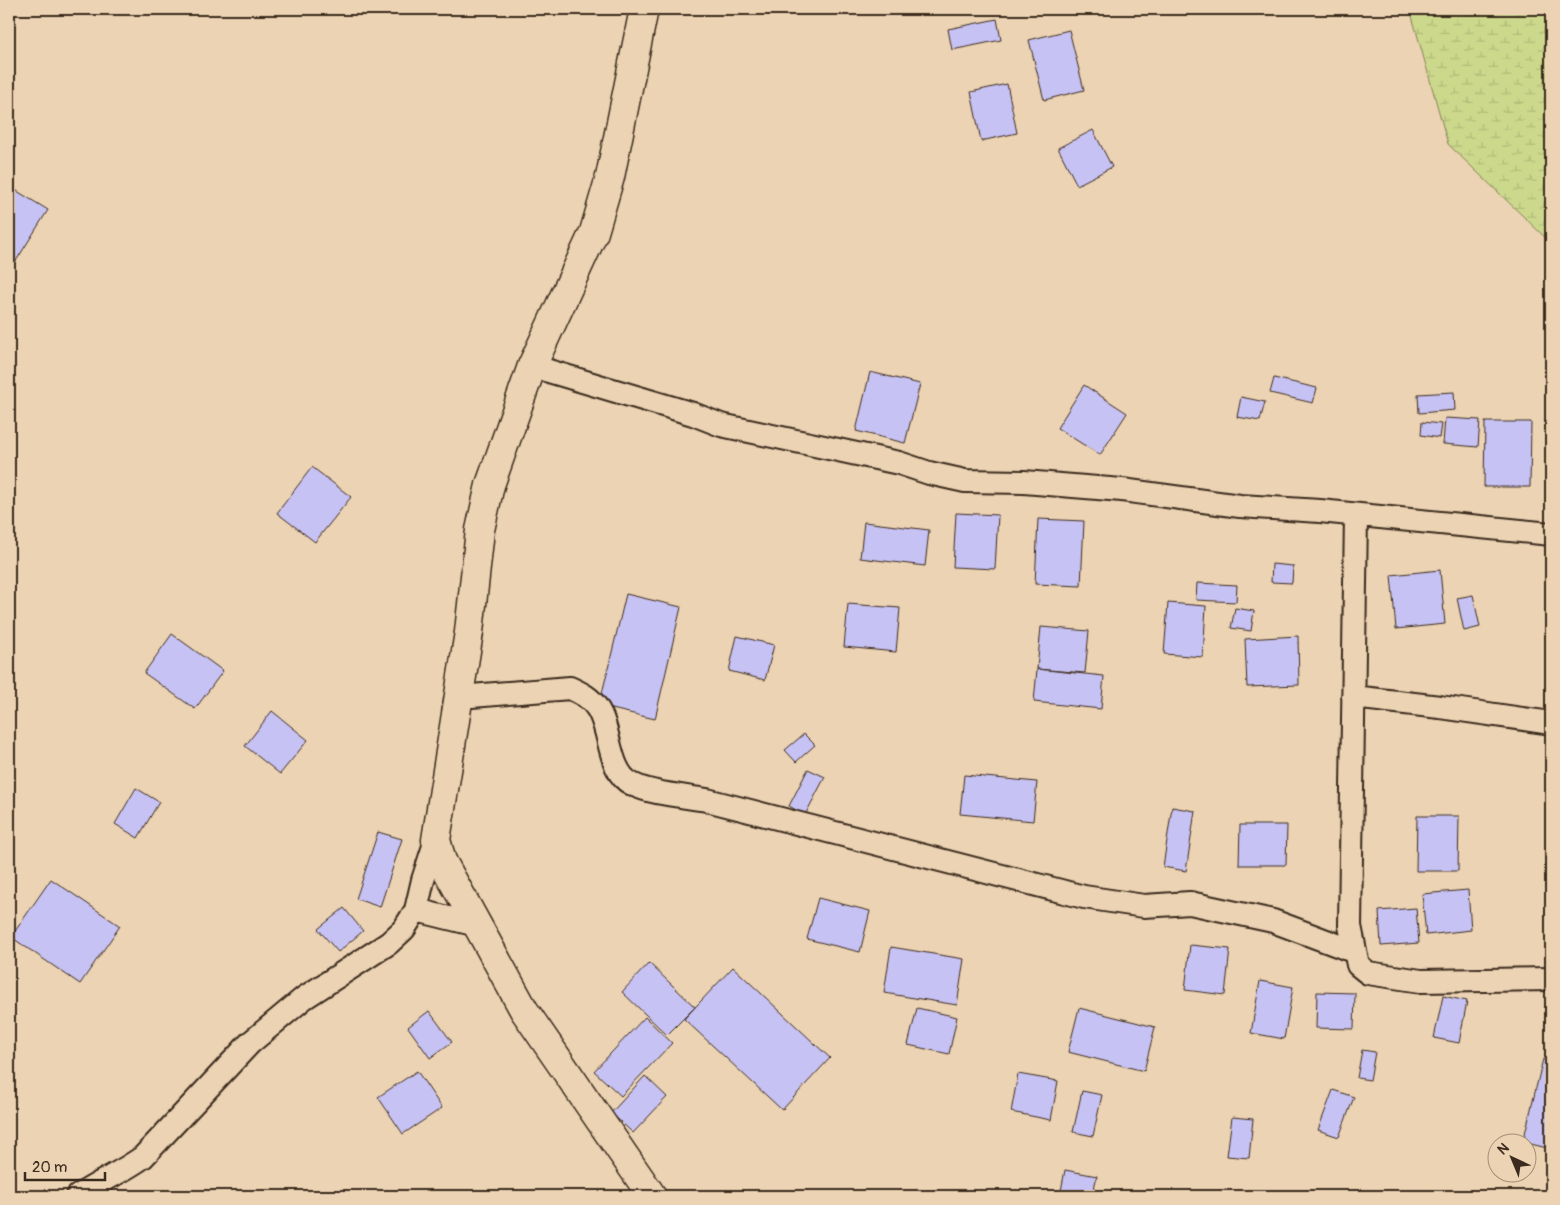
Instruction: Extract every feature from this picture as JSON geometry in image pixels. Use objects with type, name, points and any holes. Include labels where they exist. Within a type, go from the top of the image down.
[{"type":"main road","points":[[644,9],[610,177],[594,232],[532,366],[490,485],[480,530],[469,632],[436,840],[442,860],[524,1010],[652,1196]]},
{"type":"street","points":[[532,366],[693,414],[721,425],[890,461],[929,473],[965,481],[1024,482],[1122,490],[1240,506],[1551,534]]},
{"type":"street","points":[[1356,515],[1350,926],[1358,965],[1368,973],[1421,981],[1551,978]]},
{"type":"street","points":[[459,697],[570,688],[584,694],[598,709],[616,765],[623,778],[632,784],[726,805],[1084,897],[1144,906],[1190,903],[1273,921],[1354,951]]},
{"type":"street","points":[[1353,697],[1551,723]]},
{"type":"street","points":[[78,1196],[93,1186],[122,1172],[142,1157],[250,1043],[304,998],[389,943],[404,929],[416,910],[423,880],[436,840]]},
{"type":"street","points":[[416,910],[477,925]]},
{"type":"green space","points":[[1410,9],[1551,9],[1551,243],[1448,144]]},
{"type":"building","points":[[997,19],[1001,40],[952,50],[948,29]]},
{"type":"building","points":[[1069,30],[1084,90],[1044,100],[1029,40]]},
{"type":"building","points":[[1007,84],[1017,133],[981,141],[971,92]]},
{"type":"building","points":[[1093,130],[1112,167],[1077,185],[1058,148]]},
{"type":"building","points":[[12,188],[48,210],[16,261],[9,256],[9,193]]},
{"type":"building","points":[[870,372],[920,384],[905,443],[856,431]]},
{"type":"building","points":[[1274,378],[1317,388],[1313,403],[1270,393]]},
{"type":"building","points":[[1084,385],[1127,413],[1100,455],[1057,428]]},
{"type":"building","points":[[1454,392],[1455,410],[1419,413],[1418,394]]},
{"type":"building","points":[[1241,397],[1265,402],[1260,421],[1237,417]]},
{"type":"building","points":[[1445,418],[1480,420],[1478,447],[1443,444]]},
{"type":"building","points":[[1422,422],[1441,424],[1439,438],[1421,435]]},
{"type":"building","points":[[1485,422],[1531,422],[1530,487],[1484,487]]},
{"type":"building","points":[[312,467],[351,497],[315,542],[277,513]]},
{"type":"building","points":[[956,513],[998,515],[995,569],[953,567]]},
{"type":"building","points":[[1038,519],[1084,521],[1081,586],[1035,584]]},
{"type":"building","points":[[864,522],[929,530],[925,566],[860,558]]},
{"type":"building","points":[[1272,564],[1293,566],[1292,583],[1271,582]]},
{"type":"building","points":[[1440,570],[1445,624],[1396,629],[1391,575]]},
{"type":"building","points":[[1197,583],[1237,585],[1236,602],[1196,600]]},
{"type":"building","points":[[626,594],[681,607],[655,719],[599,706]]},
{"type":"building","points":[[1473,595],[1480,627],[1464,631],[1457,598]]},
{"type":"building","points":[[1168,603],[1206,606],[1203,657],[1164,654]]},
{"type":"building","points":[[848,604],[900,608],[896,652],[844,647]]},
{"type":"building","points":[[1235,608],[1254,611],[1251,631],[1231,628]]},
{"type":"building","points":[[1041,627],[1089,631],[1085,673],[1037,669]]},
{"type":"building","points":[[172,634],[223,671],[195,709],[144,673]]},
{"type":"building","points":[[737,636],[774,645],[765,680],[729,671]]},
{"type":"building","points":[[1298,636],[1299,685],[1247,687],[1245,639]]},
{"type":"building","points":[[1037,669],[1104,676],[1101,709],[1034,702]]},
{"type":"building","points":[[272,711],[308,740],[280,774],[245,746]]},
{"type":"building","points":[[804,734],[815,745],[796,762],[785,750]]},
{"type":"building","points":[[808,769],[825,777],[805,815],[789,806]]},
{"type":"building","points":[[964,775],[1037,782],[1033,821],[960,814]]},
{"type":"building","points":[[136,788],[159,802],[138,838],[115,824]]},
{"type":"building","points":[[1172,807],[1195,811],[1186,871],[1163,867]]},
{"type":"building","points":[[1417,816],[1459,816],[1458,871],[1416,871]]},
{"type":"building","points":[[1240,825],[1287,825],[1286,865],[1239,865]]},
{"type":"building","points":[[378,832],[402,839],[380,907],[356,899]]},
{"type":"building","points":[[51,879],[120,926],[80,984],[11,937]]},
{"type":"building","points":[[1468,890],[1471,930],[1426,935],[1422,894]]},
{"type":"building","points":[[818,898],[870,911],[860,952],[807,939]]},
{"type":"building","points":[[344,908],[363,931],[338,952],[318,929]]},
{"type":"building","points":[[1416,908],[1419,943],[1381,946],[1379,911]]},
{"type":"building","points":[[1190,945],[1230,949],[1225,995],[1185,990]]},
{"type":"building","points":[[891,947],[964,959],[957,1005],[884,993]]},
{"type":"building","points":[[649,963],[695,1007],[667,1035],[622,992]]},
{"type":"building","points":[[733,967],[830,1058],[782,1110],[684,1019]]},
{"type":"building","points":[[1260,981],[1293,987],[1284,1039],[1251,1033]]},
{"type":"building","points":[[1317,992],[1355,993],[1354,1029],[1316,1028]]},
{"type":"building","points":[[1443,996],[1467,1001],[1459,1043],[1434,1038]]},
{"type":"building","points":[[917,1008],[957,1017],[949,1054],[908,1045]]},
{"type":"building","points":[[1079,1008],[1155,1027],[1144,1071],[1068,1052]]},
{"type":"building","points":[[429,1011],[452,1042],[430,1058],[408,1027]]},
{"type":"building","points":[[645,1017],[672,1043],[621,1096],[594,1071]]},
{"type":"building","points":[[1362,1050],[1375,1052],[1370,1080],[1357,1078]]},
{"type":"building","points":[[1543,1059],[1551,1061],[1551,1149],[1538,1146],[1538,1132],[1525,1132]]},
{"type":"building","points":[[417,1071],[442,1108],[403,1134],[378,1097]]},
{"type":"building","points":[[1018,1074],[1058,1081],[1051,1120],[1011,1112]]},
{"type":"building","points":[[645,1076],[667,1097],[633,1133],[611,1113]]},
{"type":"building","points":[[1333,1090],[1354,1097],[1339,1137],[1318,1130]]},
{"type":"building","points":[[1082,1091],[1102,1095],[1093,1136],[1073,1132]]},
{"type":"building","points":[[1232,1117],[1253,1119],[1249,1158],[1227,1156]]},
{"type":"building","points":[[1065,1170],[1097,1176],[1092,1196],[1060,1196]]}]
